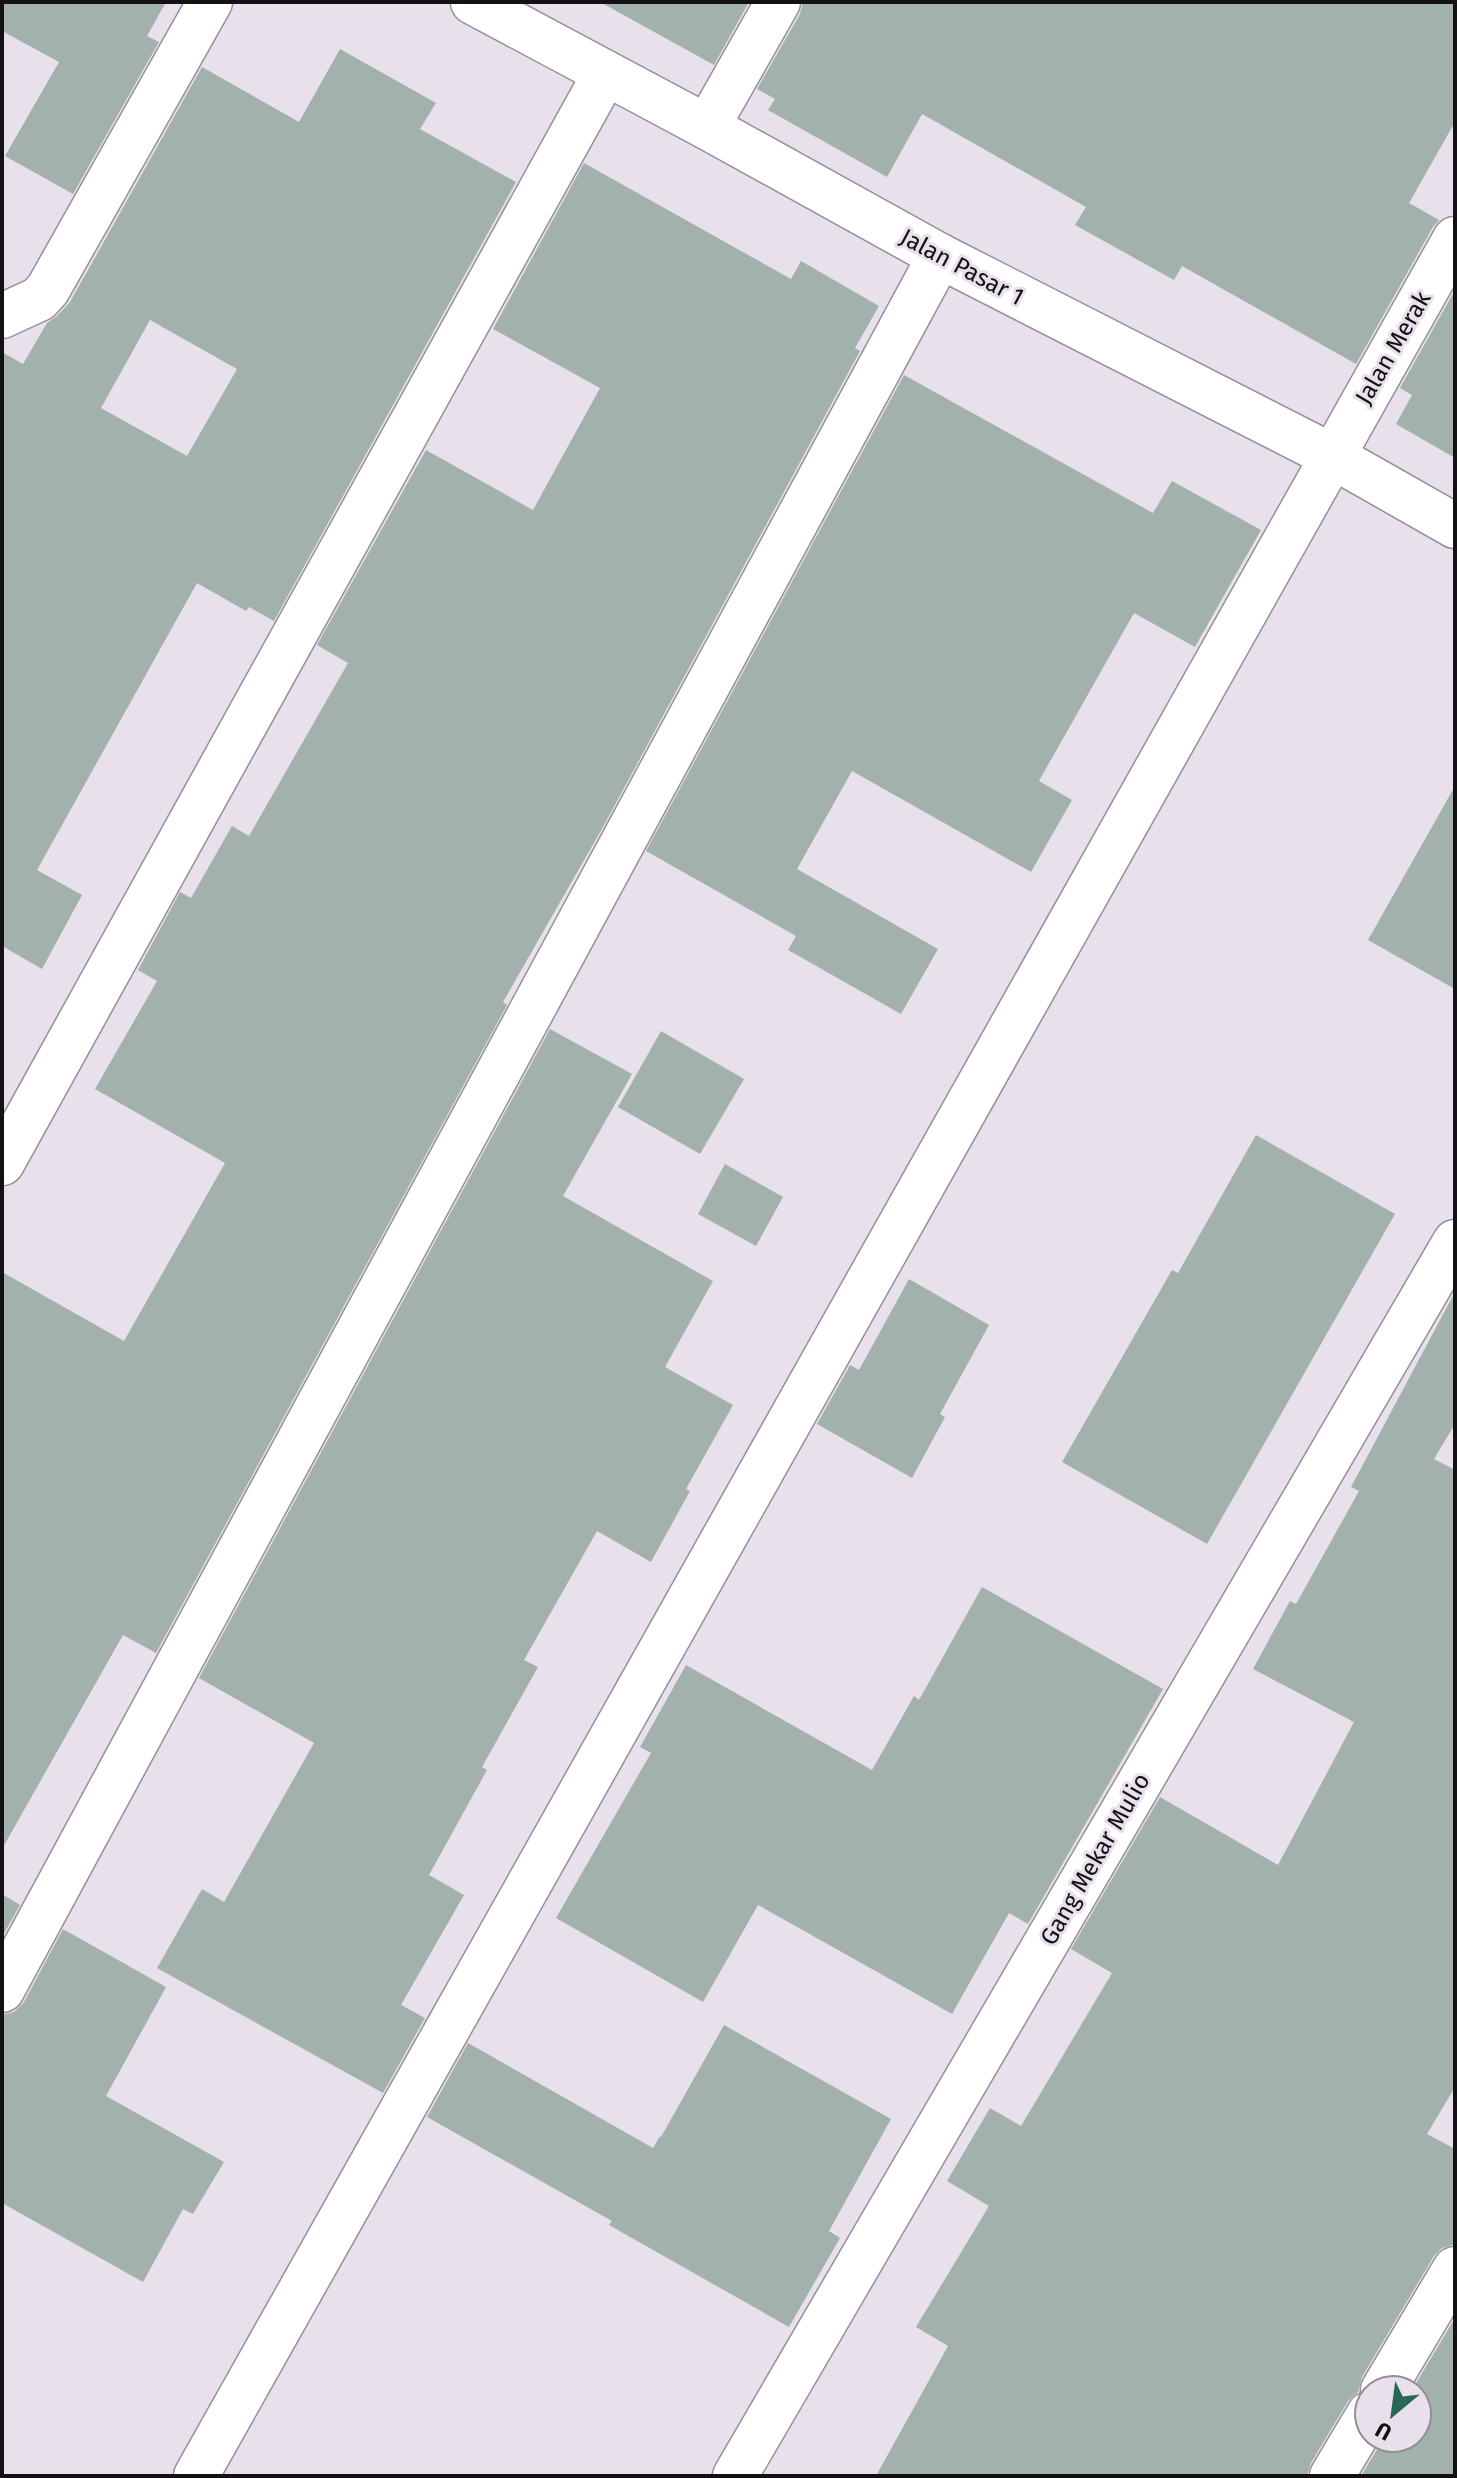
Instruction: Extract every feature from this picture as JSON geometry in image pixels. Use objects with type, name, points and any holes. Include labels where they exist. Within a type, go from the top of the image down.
[{"type":"street","points":[[2,316],[39,299],[48,289],[210,2]]},
{"type":"street","points":[[707,127],[778,2]]},
{"type":"street","name":"Jalan Pasar 1","points":[[482,4],[940,256],[1332,456],[1455,526]]},
{"type":"street","points":[[2,1163],[605,74]]},
{"type":"street","name":"Jalan Merak","points":[[196,2476],[1455,239]]},
{"type":"street","points":[[2,1990],[940,256]]},
{"type":"street","name":"Gang Mekar Mulio","points":[[735,2476],[1455,1242]]},
{"type":"street","points":[[1393,2374],[1455,2269]]},
{"type":"street","points":[[1332,2476],[1353,2441]]},
{"type":"building","points":[[2,2],[166,2],[147,36],[159,42],[73,194],[5,156],[59,62],[2,31]]},
{"type":"building","points":[[600,2],[749,2],[714,65]]},
{"type":"building","points":[[803,2],[1455,2],[1455,122],[1409,203],[1439,220],[1356,364],[1182,266],[1174,280],[1075,225],[1086,207],[922,114],[887,177],[768,110],[775,99],[757,89],[800,14]]},
{"type":"building","points":[[340,49],[436,103],[420,129],[516,182],[274,621],[249,607],[246,611],[197,583],[37,870],[82,895],[42,969],[2,946],[2,352],[23,364],[47,323],[70,302],[202,67],[299,122]],"holes":[[[150,320],[237,369],[187,456],[101,408]]]},
{"type":"building","points":[[584,163],[791,279],[801,261],[879,306],[855,348],[860,351],[603,827],[503,1002],[507,1005],[156,1653],[123,1635],[2,1849],[2,1272],[124,1341],[225,1163],[95,1089],[157,981],[138,970],[180,892],[191,898],[232,826],[249,836],[348,663],[317,645],[426,450],[533,510],[600,388],[493,329]]},
{"type":"building","points":[[1455,290],[1455,458],[1396,424],[1412,395],[1400,388]]},
{"type":"building","points":[[904,375],[1153,513],[1172,481],[1261,530],[1195,647],[1134,613],[1039,781],[1072,800],[1031,872],[852,771],[797,869],[938,949],[901,1014],[788,950],[796,936],[646,851]]},
{"type":"building","points":[[1455,786],[1455,989],[1368,940]]},
{"type":"building","points":[[550,1029],[632,1074],[563,1196],[713,1281],[665,1367],[733,1405],[686,1489],[690,1491],[651,1562],[597,1531],[524,1660],[538,1667],[482,1767],[487,1770],[429,1875],[464,1895],[401,2005],[425,2018],[383,2093],[157,1968],[202,1889],[224,1902],[314,1743],[199,1678]]},
{"type":"building","points":[[661,1031],[744,1079],[700,1154],[618,1107]]},
{"type":"building","points":[[1256,1135],[1395,1214],[1207,1544],[1062,1462],[1172,1270],[1178,1273]]},
{"type":"building","points":[[725,1164],[783,1197],[756,1246],[698,1214]]},
{"type":"building","points":[[909,1279],[989,1325],[940,1414],[945,1417],[912,1478],[817,1424],[850,1365],[859,1370]]},
{"type":"building","points":[[1455,1292],[1455,1424],[1434,1459],[1455,1470],[1455,2087],[1427,2134],[1455,2149],[1455,2244],[1442,2248],[1434,2256],[1364,2374],[1353,2374],[1353,2396],[1311,2463],[1307,2476],[876,2476],[948,2346],[916,2327],[989,2206],[947,2181],[990,2108],[1021,2126],[1112,1973],[1071,1949],[1160,1797],[1278,1865],[1354,1722],[1253,1669],[1290,1601],[1296,1604],[1359,1491],[1351,1487]]},
{"type":"building","points":[[982,1587],[1163,1689],[1028,1924],[1009,1913],[952,2014],[758,1905],[703,2002],[556,1918],[651,1753],[640,1747],[686,1665],[872,1770],[914,1696],[919,1700]]},
{"type":"building","points":[[2,1894],[20,1905],[2,1937]]},
{"type":"building","points":[[63,1929],[166,1987],[106,2096],[224,2162],[193,2214],[183,2209],[143,2282],[2,2203],[2,2015],[14,2012],[24,2002]]},
{"type":"building","points":[[724,2025],[891,2119],[829,2231],[840,2238],[789,2327],[609,2225],[612,2221],[427,2117],[468,2043],[653,2148]]},
{"type":"building","points":[[1455,2318],[1455,2476],[1361,2476],[1374,2454],[1433,2454],[1433,2374],[1422,2374]]}]
